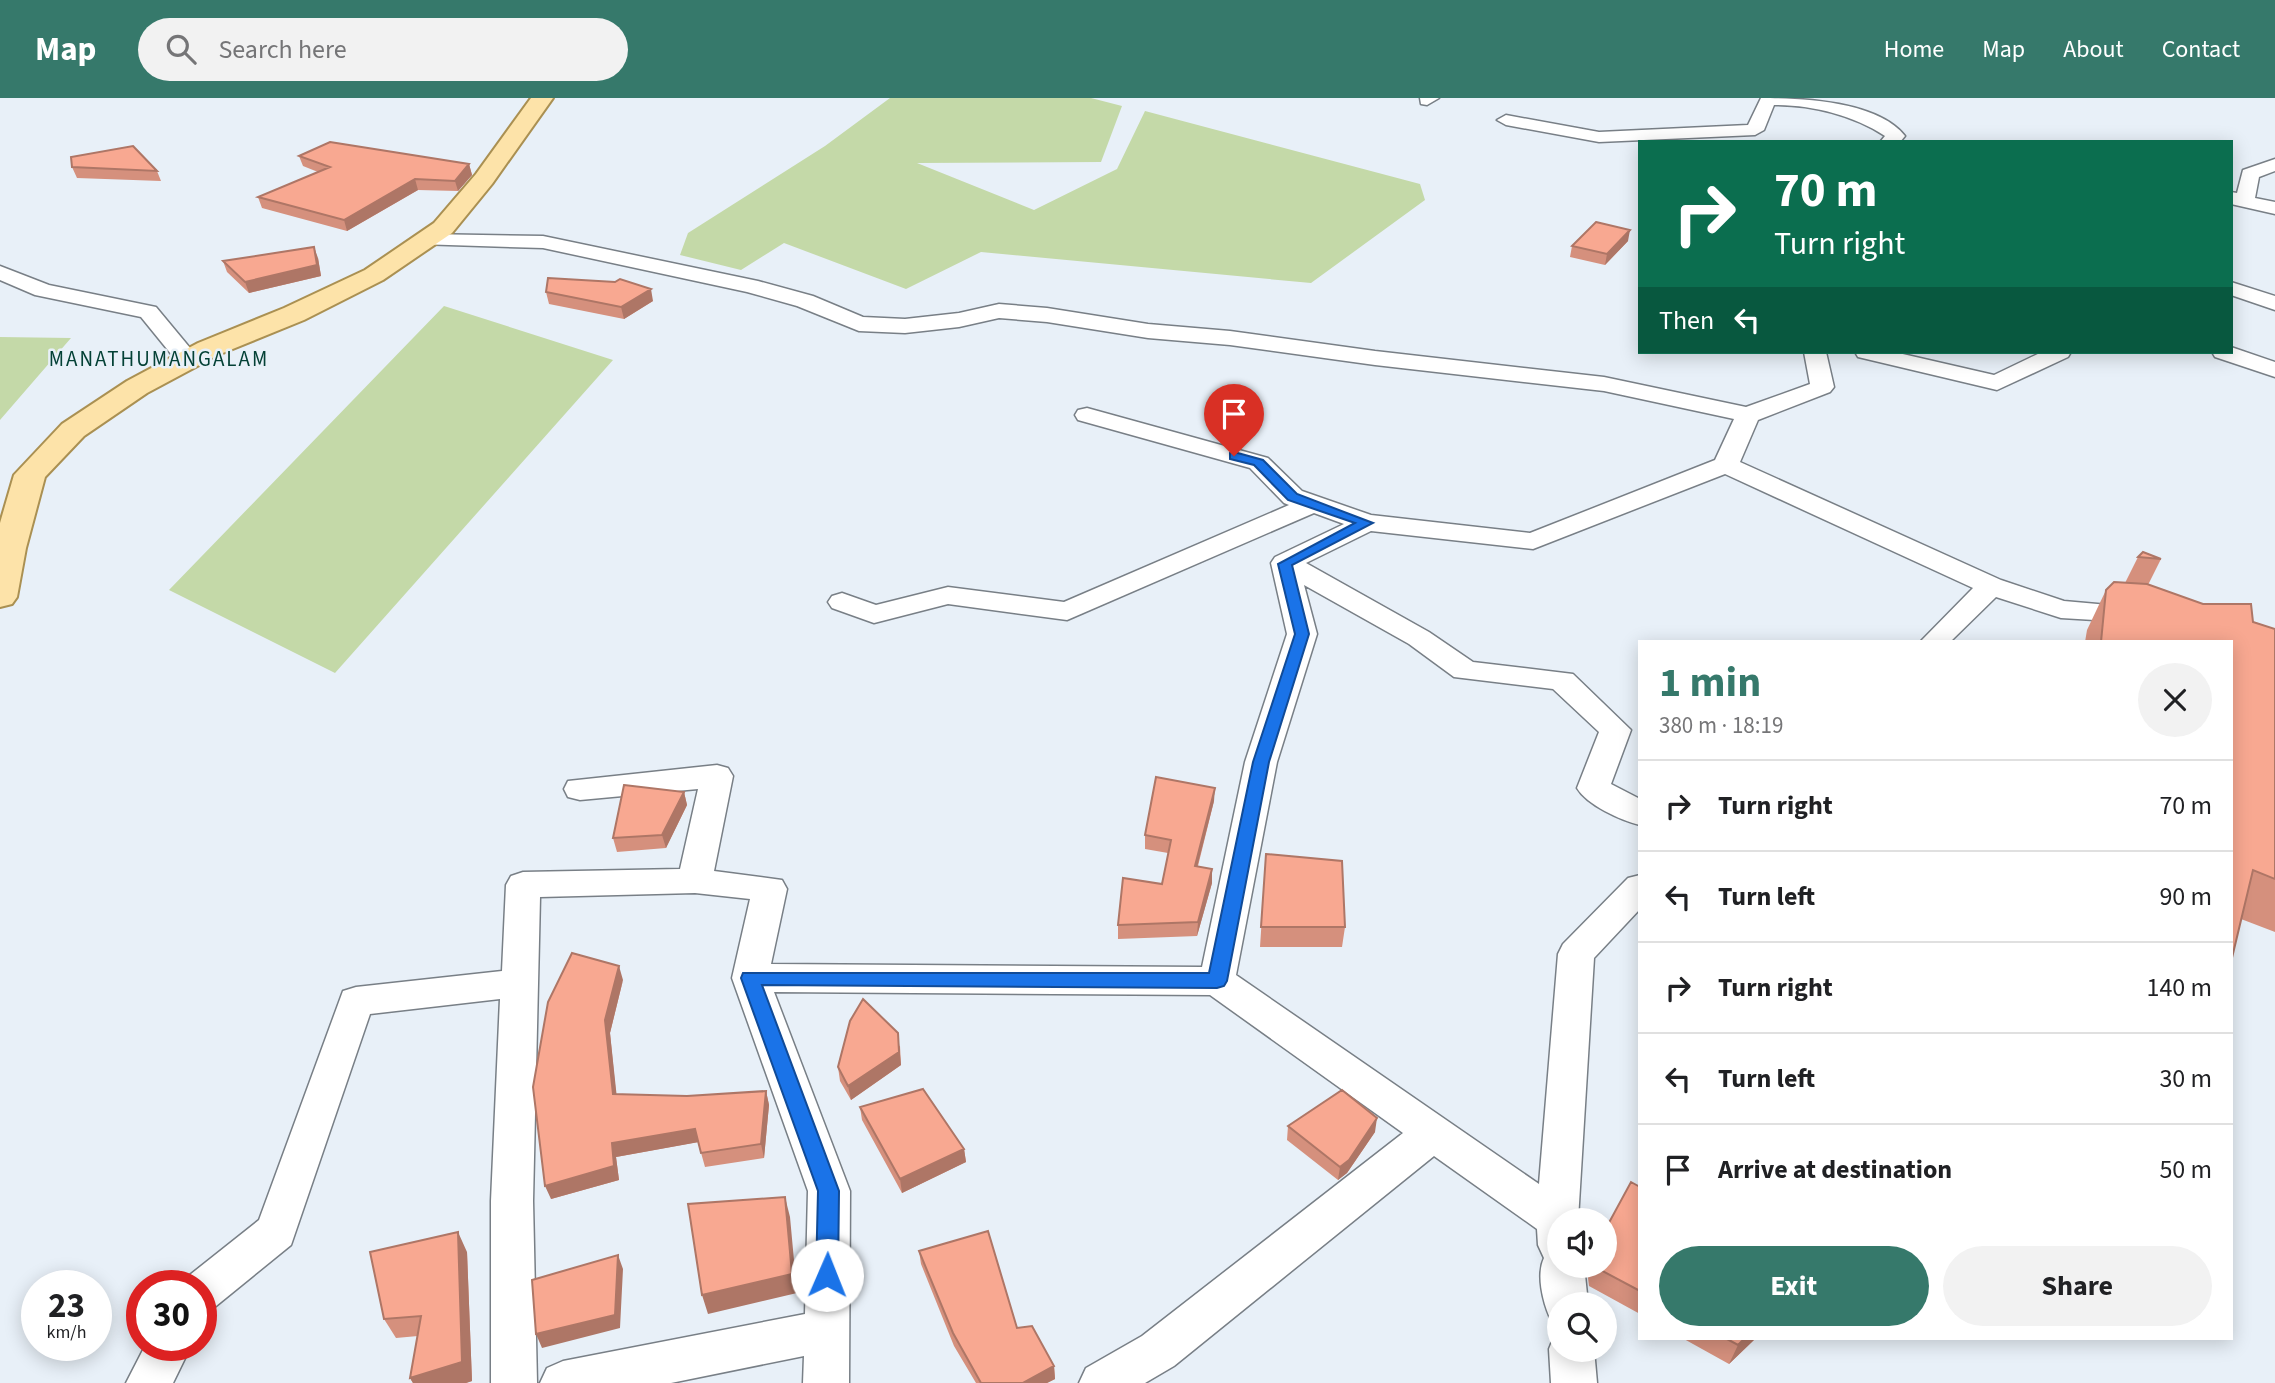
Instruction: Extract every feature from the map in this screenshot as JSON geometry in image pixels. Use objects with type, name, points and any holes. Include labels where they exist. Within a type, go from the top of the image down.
[{"type":"main road","points":[[0,597],[9,548],[30,475],[73,430],[137,387],[188,360],[374,275],[443,228],[484,178],[542,98]]},
{"type":"street","points":[[1506,120],[1598,137],[1755,130],[1765,99],[1795,100],[1869,118],[1896,136],[1891,140]]},
{"type":"street","points":[[1869,118],[1884,105]]},
{"type":"street","points":[[2275,164],[2250,174],[2238,200],[2275,208]]},
{"type":"street","points":[[425,240],[542,242],[750,286],[805,301],[859,324],[905,326],[959,320],[999,311],[1047,315],[1148,331],[1230,338],[1604,384],[1748,415],[1822,387],[1815,354]]},
{"type":"street","points":[[0,272],[43,290],[148,312],[188,360]]},
{"type":"street","points":[[0,293],[29,284]]},
{"type":"street","points":[[2233,289],[2275,303]]},
{"type":"street","points":[[1874,354],[1997,383],[2056,354]]},
{"type":"street","points":[[2229,354],[2275,370]]},
{"type":"street","points":[[1087,415],[1259,463],[1293,497],[1367,523],[1533,541],[1726,465],[1748,415]]},
{"type":"street","points":[[1726,465],[1991,586],[2061,609],[2132,614],[2204,640]]},
{"type":"street","points":[[842,601],[874,614],[948,595],[1067,611],[1313,504]]},
{"type":"street","points":[[1285,564],[1367,523]]},
{"type":"street","points":[[1285,564],[1419,638],[1465,670],[1562,681],[1615,730],[1593,789],[1638,813]]},
{"type":"street","points":[[1217,981],[1261,762],[1302,634],[1285,564]]},
{"type":"street","points":[[1936,640],[1991,586]]},
{"type":"street","points":[[580,789],[717,776],[695,881]]},
{"type":"street","points":[[514,1383],[512,1201],[523,885],[695,881],[770,889],[750,978],[829,1191],[826,1383]]},
{"type":"street","points":[[1560,1208],[1576,954],[1638,889]]},
{"type":"street","points":[[750,978],[1217,981],[1433,1133],[1547,1223]]},
{"type":"street","points":[[217,1279],[276,1232],[356,1001],[519,983]]},
{"type":"street","points":[[1102,1383],[1158,1351],[1433,1133]]},
{"type":"street","points":[[563,1383],[826,1331]]},
{"type":"street","points":[[149,1383],[161,1361]]},
{"type":"street","points":[[1572,1362],[1574,1383]]},
{"type":"green space","points":[[890,98],[1091,98],[1122,106],[1101,162],[917,163],[1034,210],[1117,169],[1145,111],[1420,184],[1425,200],[1311,283],[981,252],[906,289],[784,243],[741,270],[680,255],[688,233],[825,146]]},
{"type":"green space","points":[[444,306],[613,360],[335,673],[169,590]]},
{"type":"green space","points":[[0,337],[71,338],[0,420]]},
{"type":"building","points":[[330,142],[469,164],[455,181],[415,179],[344,220],[258,197],[330,167],[299,156]]},
{"type":"building","points":[[133,146],[157,171],[72,167],[71,157]]},
{"type":"building","points":[[1596,222],[1630,230],[1607,254],[1572,246]]},
{"type":"building","points":[[314,247],[317,265],[245,282],[223,261]]},
{"type":"building","points":[[548,278],[615,282],[620,279],[651,289],[621,307],[546,292]]},
{"type":"building","points":[[2143,552],[2161,559],[2138,557]]},
{"type":"building","points":[[2114,582],[2147,584],[2203,604],[2251,604],[2253,622],[2275,629],[2275,879],[2253,870],[2233,954],[2233,640],[2101,640],[2106,590]]},
{"type":"building","points":[[1156,777],[1215,788],[1195,866],[1212,869],[1198,922],[1118,925],[1123,878],[1162,884],[1171,840],[1145,835]]},
{"type":"building","points":[[624,785],[684,792],[662,835],[613,838]]},
{"type":"building","points":[[1266,854],[1342,861],[1345,927],[1261,927]]},
{"type":"building","points":[[572,953],[619,966],[605,1020],[613,1094],[687,1096],[766,1091],[761,1144],[701,1153],[695,1129],[612,1143],[614,1166],[545,1186],[533,1087],[548,1002]]},
{"type":"building","points":[[863,999],[898,1033],[899,1052],[848,1086],[838,1067],[850,1021]]},
{"type":"building","points":[[923,1089],[964,1149],[900,1179],[860,1107]]},
{"type":"building","points":[[1342,1090],[1377,1118],[1349,1160],[1340,1167],[1288,1126]]},
{"type":"building","points":[[1631,1182],[1638,1186],[1638,1290],[1616,1278],[1617,1208]]},
{"type":"building","points":[[785,1197],[792,1274],[702,1295],[688,1204]]},
{"type":"building","points":[[988,1231],[1017,1328],[1032,1326],[1054,1366],[1023,1383],[981,1383],[953,1333],[919,1251]]},
{"type":"building","points":[[458,1232],[462,1362],[410,1378],[421,1316],[384,1319],[370,1252]]},
{"type":"building","points":[[618,1255],[615,1315],[536,1334],[532,1280]]},
{"type":"building","points":[[1729,1340],[1743,1340],[1738,1345]]},
{"type":"district","name":"MANATHUMANGALAM","points":[[159,359]]},
{"type":"route","points":[[827,1275],[829,1191],[750,978],[1217,981],[1261,762],[1302,634],[1285,564],[1367,523],[1293,497],[1259,463],[1234,456]]}]
